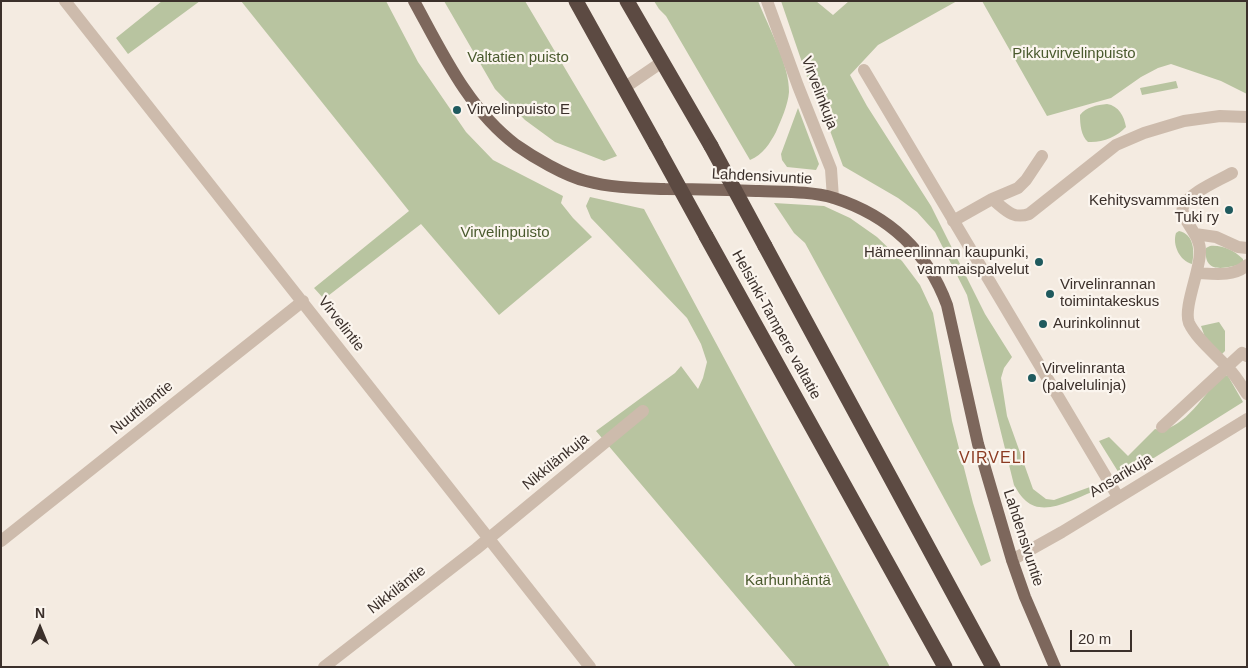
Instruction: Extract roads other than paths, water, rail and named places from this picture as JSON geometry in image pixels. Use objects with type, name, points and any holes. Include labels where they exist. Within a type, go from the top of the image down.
[{"type":"highway","name":"Helsinki-Tampere valtatie","points":[[576,1],[945,667]]},
{"type":"highway","name":"Helsinki-Tampere valtatie","points":[[628,1],[711,146],[993,667]]},
{"type":"main road","name":"Lahdensivuntie","points":[[414,1],[467,95],[490,121],[516,145],[548,164],[584,181],[618,188],[798,192],[833,198],[866,211],[886,223],[908,242],[928,264],[939,284],[947,305],[978,444],[1012,560],[1025,597],[1055,667]]},
{"type":"street","name":"Virvelintie","points":[[65,1],[590,667]]},
{"type":"street","name":"Virvelinkuja","points":[[767,1],[831,168],[833,198]]},
{"type":"street","points":[[624,88],[662,62]]},
{"type":"street","points":[[864,70],[1118,497]]},
{"type":"street","points":[[992,199],[1011,214],[1017,217],[1023,216],[1029,214],[1116,145],[1144,133],[1184,121],[1220,116],[1247,117]]},
{"type":"street","points":[[953,221],[992,199],[1018,188],[1026,180],[1042,156]]},
{"type":"street","points":[[1232,173],[1193,195],[1183,206],[1184,218],[1192,226],[1199,241],[1200,252],[1198,273],[1190,295],[1188,322],[1201,340],[1227,366],[1247,394]]},
{"type":"street","points":[[1195,234],[1216,237],[1247,248]]},
{"type":"street","points":[[1198,273],[1221,274],[1239,271],[1247,265]]},
{"type":"street","name":"Nuuttilantie","points":[[1,541],[303,301]]},
{"type":"street","points":[[1162,427],[1242,353],[1247,356]]},
{"type":"street","name":"Nikkilänkuja","points":[[488,538],[643,412]]},
{"type":"street","name":"Ansarikuja","points":[[1012,560],[1247,418]]},
{"type":"street","name":"Nikkiläntie","points":[[324,667],[488,538]]},
{"type":"place","name":"Virvelinpuisto E","points":[[457,110]]},
{"type":"place","name":"Kehitysvammaisten Tuki ry","points":[[1229,210]]},
{"type":"place","name":"Hämeenlinnan kaupunki, vammaispalvelut","points":[[1039,262]]},
{"type":"place","name":"Virvelinrannan toimintakeskus","points":[[1050,294]]},
{"type":"place","name":"Aurinkolinnut","points":[[1043,324]]},
{"type":"place","name":"Virvelinranta (palvelulinja)","points":[[1032,378]]},
{"type":"district","name":"VIRVELI","points":[[993,459]]},
{"type":"park label","name":"Pikkuvirvelinpuisto","points":[[1074,54]]},
{"type":"park label","name":"Valtatien puisto","points":[[518,58]]},
{"type":"park label","name":"Virvelinpuisto","points":[[505,233]]},
{"type":"park label","name":"Karhunhäntä","points":[[788,581]]}]
